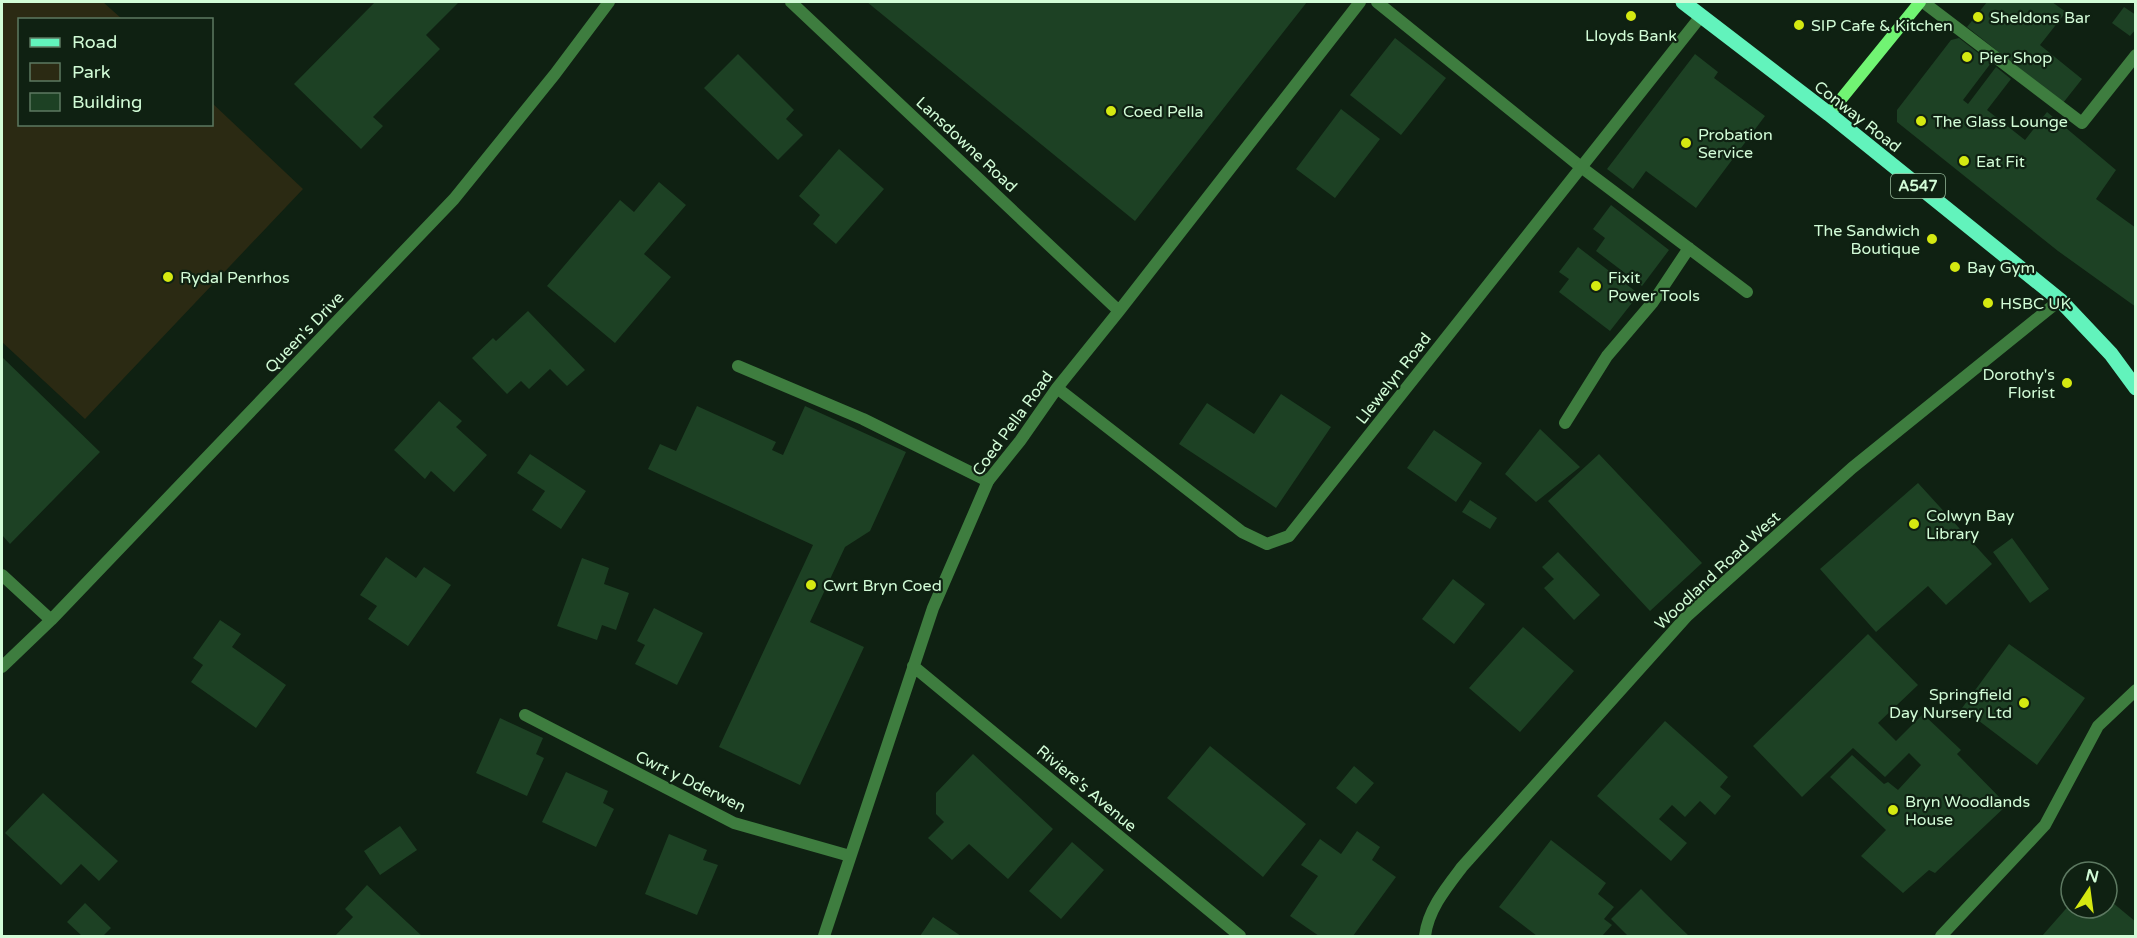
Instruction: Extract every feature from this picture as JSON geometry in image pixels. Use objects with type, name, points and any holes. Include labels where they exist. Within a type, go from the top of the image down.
[{"type":"main road","name":"Conway Road","points":[[1683,2],[1829,114],[2060,300],[2111,354],[2136,388]]},
{"type":"street","name":"Queen's Drive","points":[[2,666],[51,620],[454,199],[555,74],[609,2]]},
{"type":"street","name":"Lansdowne Road","points":[[791,2],[1119,311]]},
{"type":"street","name":"Coed Pella Road","points":[[824,936],[933,608],[988,481],[1020,441],[1057,388],[1360,2]]},
{"type":"street","points":[[1377,2],[1581,167],[1747,292]]},
{"type":"street","points":[[1829,114],[1922,2],[2082,123],[2136,54]]},
{"type":"street","name":"Llewelyn Road","points":[[1057,388],[1242,532],[1267,544],[1289,536],[1701,16]]},
{"type":"street","points":[[1565,423],[1607,356],[1653,302],[1689,248]]},
{"type":"street","name":"Woodland Road West","points":[[1425,936],[1426,925],[1442,893],[1462,867],[1687,616],[1852,468],[2060,300]]},
{"type":"street","points":[[738,366],[863,419],[988,481]]},
{"type":"street","points":[[2,575],[51,620]]},
{"type":"street","name":"Riviere's Avenue","points":[[913,666],[1240,936]]},
{"type":"street","points":[[1941,936],[2045,825],[2098,726],[2136,690]]},
{"type":"street","name":"Cwrt y Dderwen","points":[[525,716],[734,823],[850,856]]},
{"type":"green space","points":[[2,2],[103,2],[121,18],[18,18],[18,126],[213,126],[213,104],[303,189],[85,419],[2,342]]},
{"type":"building","points":[[375,2],[459,2],[426,35],[440,49],[373,117],[383,126],[361,149],[294,84]]},
{"type":"building","name":"Coed Pella","points":[[867,2],[1307,2],[1135,221]]},
{"type":"building","points":[[1987,2],[2052,2],[2066,12],[2040,45],[2082,79],[2063,103],[1967,27]]},
{"type":"building","points":[[2124,7],[2136,15],[2136,29],[2130,36],[2112,23]]},
{"type":"building","points":[[1395,38],[1446,78],[1401,135],[1350,95]]},
{"type":"building","points":[[1959,38],[1991,63],[1963,100],[1968,104],[1996,67],[2011,79],[1987,110],[2025,140],[2047,112],[2116,170],[2096,199],[2136,228],[2136,307],[2058,251],[1897,122],[1897,110],[1951,40]]},
{"type":"building","points":[[738,54],[794,110],[786,119],[803,135],[778,160],[704,88]]},
{"type":"building","name":"Probation Service","points":[[1695,54],[1718,72],[1714,78],[1765,116],[1696,208],[1646,171],[1633,189],[1607,169]]},
{"type":"building","points":[[1341,109],[1380,139],[1335,198],[1296,169]]},
{"type":"building","points":[[839,149],[884,189],[836,244],[813,224],[820,215],[799,196]]},
{"type":"building","points":[[659,182],[686,205],[644,254],[671,277],[615,343],[547,286],[620,200],[634,212]]},
{"type":"building","points":[[1611,205],[1669,250],[1642,286],[1596,251],[1605,238],[1593,229]]},
{"type":"building","name":"Fixit Power Tools","points":[[1578,247],[1639,294],[1610,331],[1559,292],[1569,279],[1559,272]]},
{"type":"building","points":[[528,311],[585,370],[567,386],[550,369],[529,389],[521,381],[507,394],[472,358],[493,338],[496,341]]},
{"type":"building","points":[[2,357],[100,452],[10,544],[2,535]]},
{"type":"building","points":[[1281,394],[1331,427],[1276,508],[1179,444],[1207,403],[1254,434]]},
{"type":"building","points":[[439,401],[462,421],[456,427],[487,455],[454,492],[431,471],[425,479],[394,450]]},
{"type":"building","name":"Cwrt Bryn Coed","points":[[697,406],[776,442],[772,450],[783,455],[805,406],[906,452],[870,531],[845,547],[810,622],[864,647],[800,785],[719,747],[813,545],[648,469],[660,444],[676,451]]},
{"type":"building","points":[[1540,429],[1580,467],[1536,502],[1505,474]]},
{"type":"building","points":[[1434,430],[1482,463],[1456,502],[1407,468]]},
{"type":"building","points":[[530,454],[586,491],[561,529],[532,510],[545,491],[517,473]]},
{"type":"building","points":[[1599,454],[1702,563],[1650,611],[1548,501]]},
{"type":"building","name":"Colwyn Bay Library","points":[[1918,483],[1992,564],[1946,605],[1928,586],[1876,632],[1820,569]]},
{"type":"building","points":[[1470,500],[1497,518],[1490,529],[1462,512]]},
{"type":"building","points":[[2012,538],[2049,589],[2030,603],[1993,552]]},
{"type":"building","points":[[1558,552],[1600,595],[1574,620],[1544,588],[1554,579],[1542,567]]},
{"type":"building","points":[[386,557],[416,578],[424,567],[451,585],[408,646],[368,619],[377,606],[360,595]]},
{"type":"building","points":[[582,558],[609,568],[604,584],[629,593],[616,630],[602,625],[597,640],[557,626]]},
{"type":"building","points":[[1453,579],[1485,604],[1454,644],[1422,619]]},
{"type":"building","points":[[654,608],[703,633],[677,685],[635,664],[645,645],[637,641]]},
{"type":"building","points":[[220,620],[241,634],[232,647],[286,685],[256,728],[191,682],[203,665],[193,658]]},
{"type":"building","points":[[1523,627],[1574,671],[1520,732],[1469,688]]},
{"type":"building","points":[[1868,634],[1918,685],[1878,723],[1896,741],[1923,714],[1961,750],[1957,754],[2007,805],[1935,873],[1929,870],[1903,893],[1861,856],[1886,830],[1830,777],[1852,755],[1884,784],[1888,782],[1898,790],[1921,765],[1909,753],[1885,777],[1853,748],[1802,797],[1753,746]]},
{"type":"building","name":"Springfield Day Nursery Ltd","points":[[2009,644],[2085,698],[2037,765],[1962,708]]},
{"type":"building","points":[[500,718],[543,738],[536,754],[544,758],[527,796],[476,773]]},
{"type":"building","points":[[1665,721],[1728,777],[1720,787],[1731,796],[1715,815],[1700,801],[1685,817],[1672,805],[1659,819],[1687,843],[1671,861],[1597,796]]},
{"type":"building","points":[[1210,746],[1306,824],[1263,877],[1167,798]]},
{"type":"building","points":[[973,754],[1053,829],[1008,879],[969,844],[952,860],[928,838],[944,822],[936,814],[936,793]]},
{"type":"building","points":[[1354,766],[1374,783],[1356,804],[1336,788]]},
{"type":"building","points":[[566,772],[608,791],[603,803],[614,809],[596,847],[542,822]]},
{"type":"building","points":[[43,793],[118,861],[99,881],[81,864],[61,885],[5,833]]},
{"type":"building","points":[[400,826],[417,850],[380,875],[364,851]]},
{"type":"building","points":[[1357,831],[1380,847],[1372,860],[1396,877],[1353,936],[1319,936],[1290,916],[1318,876],[1301,865],[1320,839],[1341,854]]},
{"type":"building","points":[[669,834],[707,850],[703,860],[718,865],[697,915],[645,894]]},
{"type":"building","points":[[1551,840],[1606,883],[1598,894],[1614,907],[1604,919],[1612,925],[1602,936],[1537,936],[1499,907]]},
{"type":"building","points":[[1072,842],[1104,870],[1061,919],[1029,891]]},
{"type":"building","points":[[367,885],[422,936],[335,936],[353,917],[345,909]]},
{"type":"building","points":[[1641,889],[1689,936],[1628,936],[1611,919]]},
{"type":"building","points":[[85,903],[111,928],[103,936],[82,936],[67,922]]},
{"type":"building","points":[[2119,908],[2136,922],[2136,936],[2042,936],[2059,917],[2059,920],[2119,920]]},
{"type":"building","points":[[933,917],[961,936],[920,936]]},
{"type":"place","name":"Lloyds Bank","points":[[1631,16]]},
{"type":"place","name":"Sheldons Bar","points":[[1978,17]]},
{"type":"place","name":"SIP Cafe & Kitchen","points":[[1799,25]]},
{"type":"place","name":"Pier Shop","points":[[1967,57]]},
{"type":"place","name":"Coed Pella","points":[[1111,111]]},
{"type":"place","name":"The Glass Lounge","points":[[1921,121]]},
{"type":"place","name":"Probation Service","points":[[1686,143]]},
{"type":"place","name":"Eat Fit","points":[[1964,161]]},
{"type":"place","name":"The Sandwich Boutique","points":[[1932,239]]},
{"type":"place","name":"Bay Gym","points":[[1955,267]]},
{"type":"place","name":"Rydal Penrhos","points":[[168,277]]},
{"type":"place","name":"Fixit Power Tools","points":[[1596,286]]},
{"type":"place","name":"HSBC UK","points":[[1988,303]]},
{"type":"place","name":"Dorothy's Florist","points":[[2067,383]]},
{"type":"place","name":"Colwyn Bay Library","points":[[1914,524]]},
{"type":"place","name":"Cwrt Bryn Coed","points":[[811,585]]},
{"type":"place","name":"Springfield Day Nursery Ltd","points":[[2024,703]]},
{"type":"place","name":"Bryn Woodlands House","points":[[1893,810]]}]
